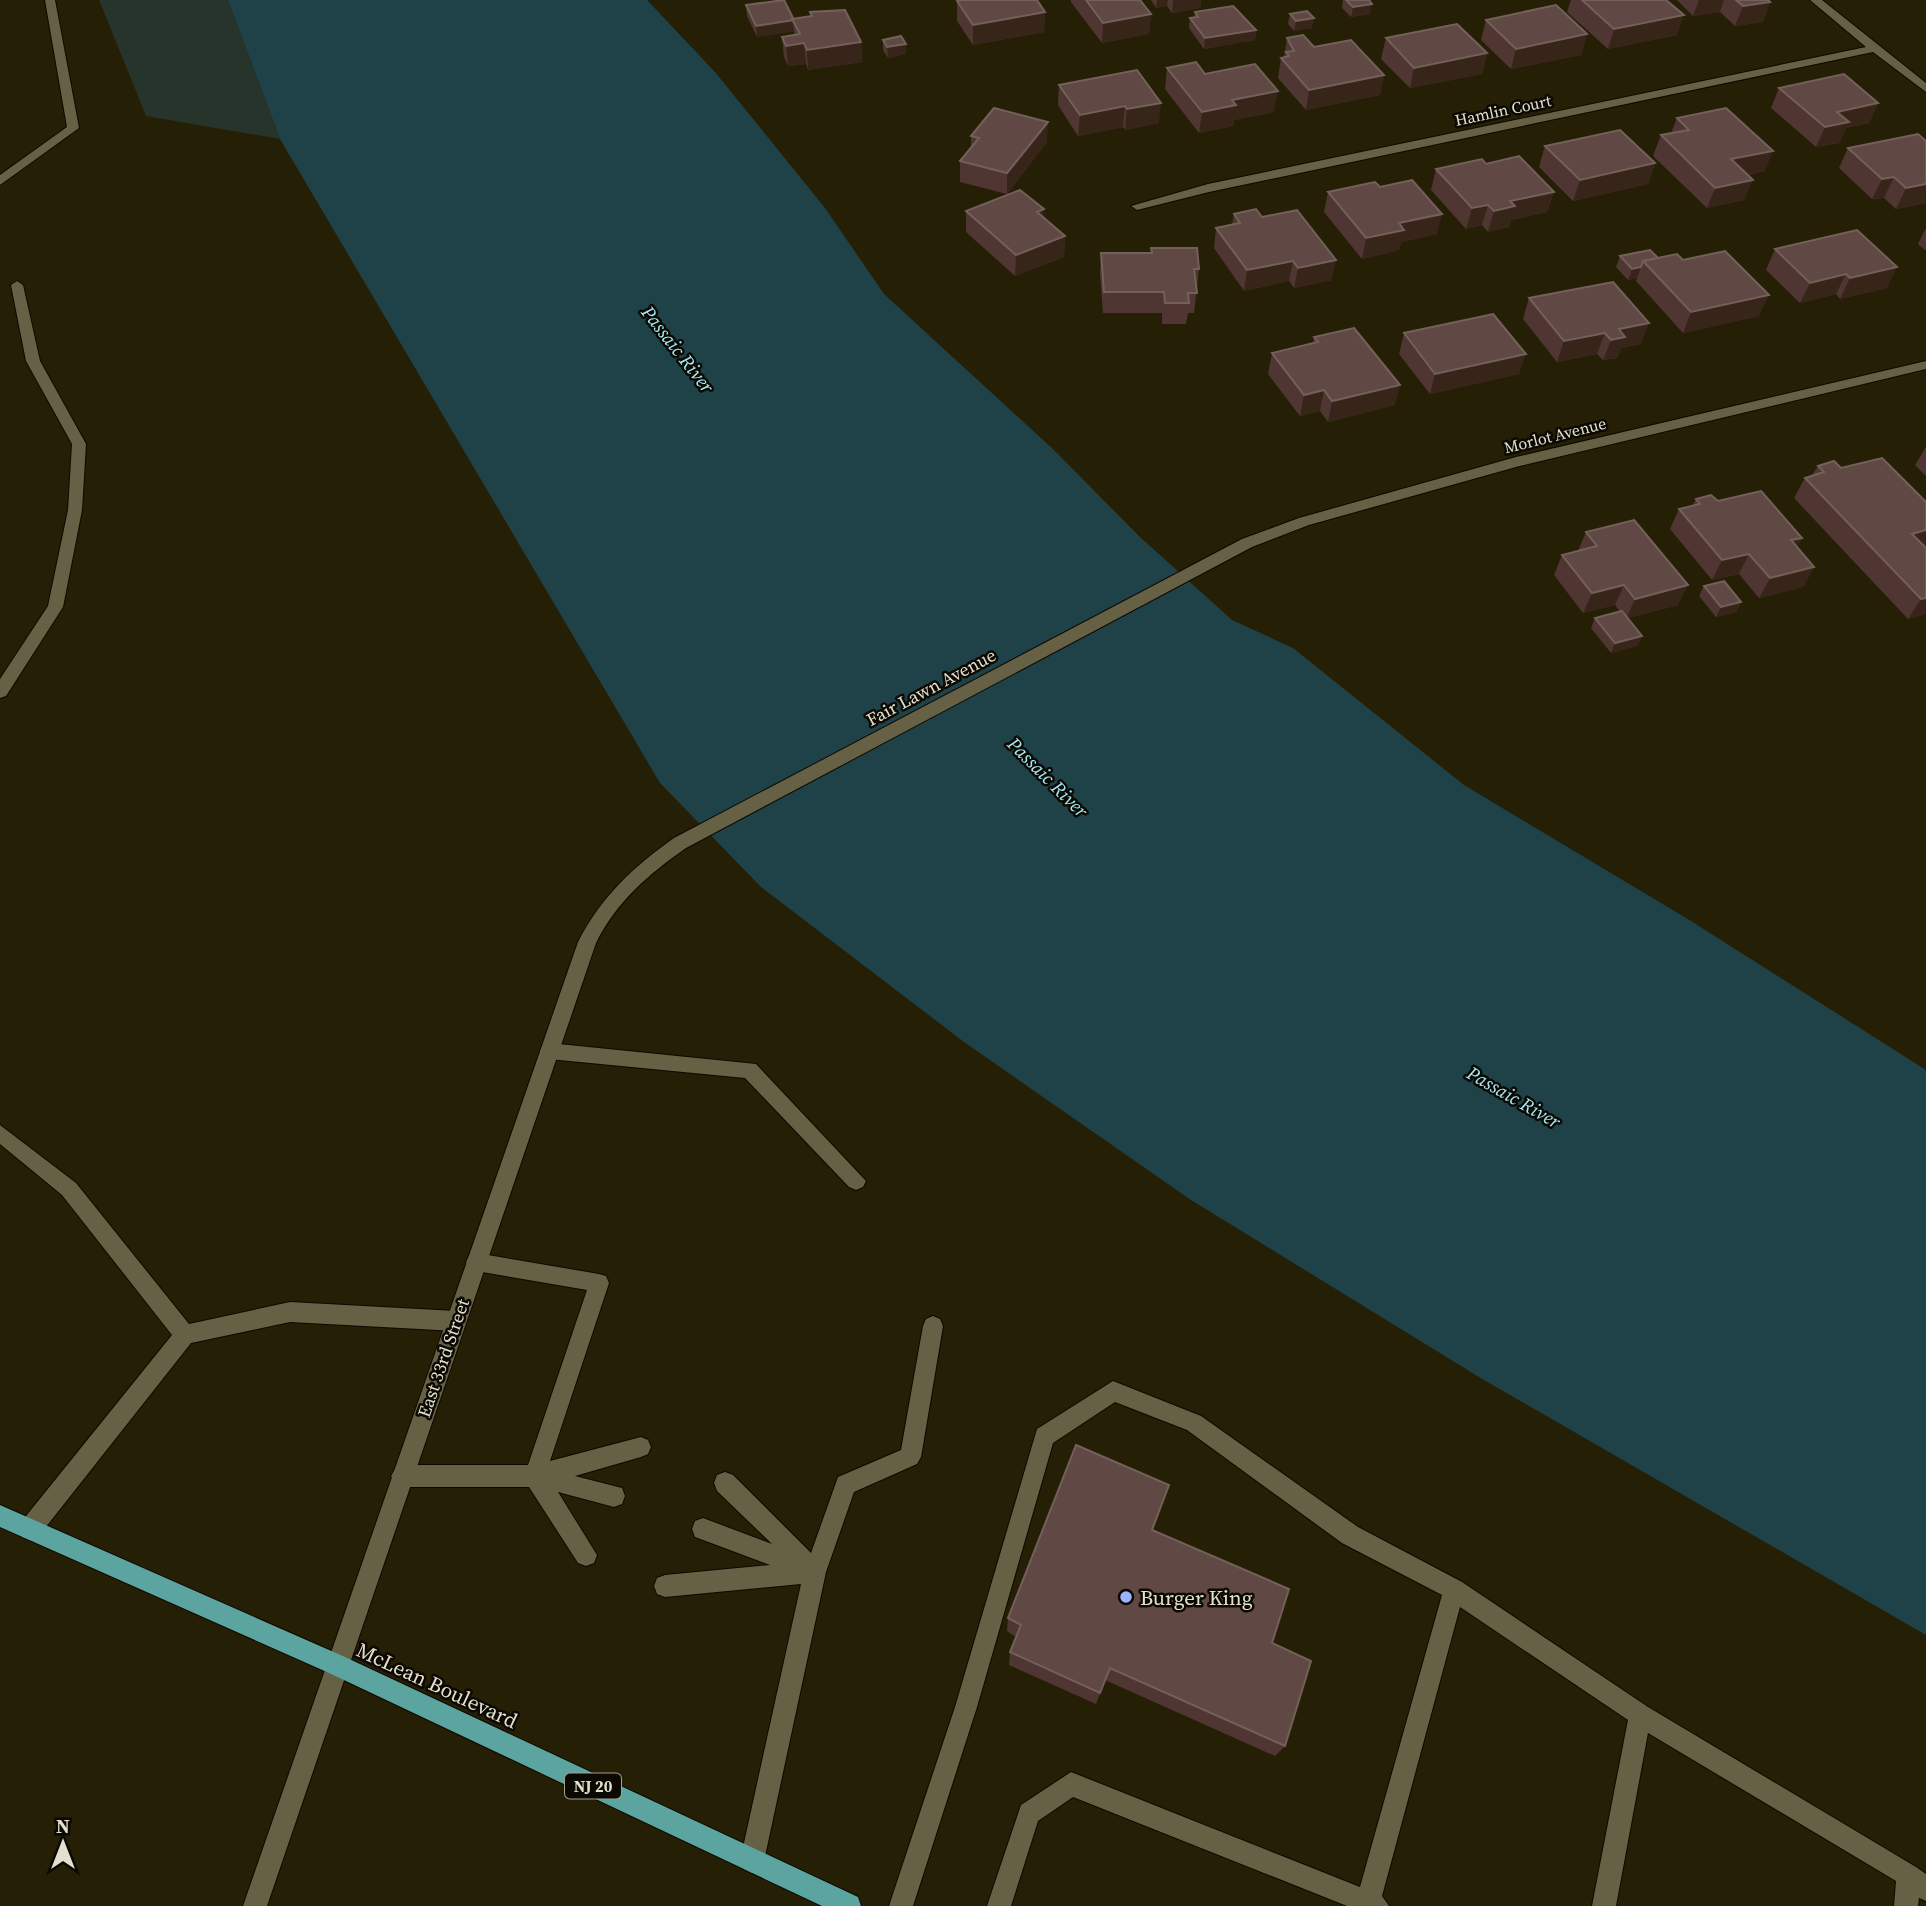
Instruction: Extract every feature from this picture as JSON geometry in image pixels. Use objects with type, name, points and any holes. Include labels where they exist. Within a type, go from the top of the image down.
[{"type":"main road","points":[[0,181],[73,128],[50,0]]},
{"type":"main road","points":[[1815,0],[1926,89]]},
{"type":"main road","name":"Hamlin Court","points":[[1137,206],[1208,188],[1875,48]]},
{"type":"main road","points":[[0,692],[55,607],[75,510],[79,444],[33,361],[17,285]]},
{"type":"main road","name":"Morlot Avenue","points":[[1200,565],[1304,521],[1426,486],[1926,365]]},
{"type":"main road","name":"Fair Lawn Avenue","points":[[680,843],[1200,565]]},
{"type":"main road","name":"East 33rd Street","points":[[255,1906],[587,942],[602,912],[643,868],[680,843]]},
{"type":"main road","points":[[549,1051],[750,1070],[856,1181]]},
{"type":"main road","points":[[0,1133],[69,1189],[185,1335]]},
{"type":"main road","points":[[476,1262],[599,1283],[536,1476]]},
{"type":"main road","points":[[30,1529],[185,1335],[290,1312],[456,1321]]},
{"type":"main road","points":[[752,1861],[815,1572],[846,1485],[910,1457],[933,1326]]},
{"type":"main road","points":[[901,1906],[966,1707],[1044,1436],[1113,1391],[1194,1423],[1350,1535],[1454,1590],[1640,1716],[1917,1882],[1906,1906]]},
{"type":"main road","points":[[536,1476],[641,1447]]},
{"type":"main road","points":[[402,1476],[536,1476],[614,1496]]},
{"type":"main road","points":[[536,1476],[586,1555]]},
{"type":"main road","points":[[725,1483],[815,1572]]},
{"type":"main road","name":"McLean Boulevard","points":[[0,1516],[337,1665],[849,1906]]},
{"type":"main road","points":[[703,1529],[815,1572]]},
{"type":"main road","points":[[665,1586],[815,1572]]},
{"type":"main road","points":[[999,1906],[1029,1813],[1071,1784],[1372,1904],[1454,1590]]},
{"type":"main road","points":[[1604,1906],[1640,1716]]},
{"type":"green space","points":[[99,0],[228,0],[280,139],[146,116]]},
{"type":"water","name":"Passaic River","points":[[228,0],[647,0],[715,72],[825,208],[884,294],[1053,449],[1140,537],[1232,620],[1293,648],[1464,785],[1691,921],[1926,1070],[1926,1635],[1479,1377],[1191,1200],[964,1042],[761,887],[660,783],[280,139]]},
{"type":"building","points":[[784,0],[794,20],[756,26],[746,5]]},
{"type":"building","points":[[1037,0],[1045,12],[973,25],[957,1]]},
{"type":"building","points":[[1086,0],[1140,0],[1151,14],[1103,23]]},
{"type":"building","points":[[1346,0],[1369,0],[1372,4],[1353,7]]},
{"type":"building","points":[[1582,0],[1666,0],[1684,15],[1614,29]]},
{"type":"building","points":[[1736,0],[1768,0],[1770,2],[1743,6]]},
{"type":"building","points":[[1556,5],[1587,34],[1516,49],[1486,20]]},
{"type":"building","points":[[1233,6],[1256,30],[1205,38],[1190,18],[1198,17],[1195,12]]},
{"type":"building","points":[[845,10],[861,42],[807,50],[804,43],[786,46],[782,37],[800,34],[792,19],[812,16],[810,12]]},
{"type":"building","points":[[1307,11],[1314,18],[1296,21],[1290,14]]},
{"type":"building","points":[[1457,24],[1487,53],[1414,68],[1386,38]]},
{"type":"building","points":[[1303,35],[1314,47],[1351,40],[1384,75],[1309,90],[1281,58],[1289,56],[1286,52],[1294,51],[1287,38]]},
{"type":"building","points":[[901,36],[906,44],[887,47],[883,40]]},
{"type":"building","points":[[1196,62],[1205,74],[1255,64],[1278,91],[1232,100],[1236,105],[1202,112],[1167,68]]},
{"type":"building","points":[[1137,70],[1161,103],[1127,109],[1125,106],[1080,115],[1059,85]]},
{"type":"building","points":[[1844,74],[1878,103],[1837,112],[1849,122],[1825,127],[1779,88]]},
{"type":"building","points":[[994,108],[1048,122],[1007,173],[960,161],[979,138],[971,136]]},
{"type":"building","points":[[1726,108],[1773,151],[1731,159],[1753,180],[1715,188],[1661,135],[1689,130],[1677,118]]},
{"type":"building","points":[[1620,130],[1655,163],[1580,180],[1545,146]]},
{"type":"building","points":[[1918,134],[1926,141],[1926,184],[1906,188],[1894,177],[1882,179],[1848,148]]},
{"type":"building","points":[[1519,156],[1554,192],[1510,201],[1515,206],[1494,211],[1488,205],[1472,208],[1436,169],[1482,159],[1486,164]]},
{"type":"building","points":[[1412,180],[1442,214],[1399,223],[1404,230],[1366,238],[1328,192],[1375,182],[1380,187]]},
{"type":"building","points":[[1020,190],[1044,209],[1037,212],[1065,236],[1016,255],[966,211]]},
{"type":"building","points":[[1256,209],[1262,217],[1297,210],[1336,260],[1298,268],[1293,261],[1247,270],[1216,228],[1240,223],[1234,214]]},
{"type":"building","points":[[1857,230],[1897,267],[1850,278],[1846,274],[1810,283],[1775,249]]},
{"type":"building","points":[[1151,248],[1197,248],[1199,269],[1194,269],[1197,293],[1188,293],[1189,303],[1165,303],[1164,292],[1104,292],[1101,253],[1152,253]]},
{"type":"building","points":[[1650,250],[1658,258],[1643,261],[1641,267],[1632,269],[1620,256]]},
{"type":"building","points":[[1725,251],[1769,295],[1691,312],[1643,261],[1677,254],[1683,260]]},
{"type":"building","points":[[1613,282],[1649,323],[1619,329],[1625,337],[1611,340],[1605,333],[1564,341],[1529,298]]},
{"type":"building","points":[[1493,314],[1526,354],[1435,374],[1404,333]]},
{"type":"building","points":[[1354,328],[1400,385],[1332,401],[1324,390],[1304,395],[1272,353],[1318,342],[1314,337]]},
{"type":"building","points":[[1882,458],[1926,502],[1926,530],[1912,534],[1926,548],[1926,598],[1921,599],[1805,478],[1824,472],[1818,466],[1834,461],[1841,468]]},
{"type":"building","points":[[1761,491],[1802,538],[1791,540],[1814,567],[1770,578],[1749,554],[1722,560],[1679,509],[1700,504],[1696,499],[1711,495],[1718,501]]},
{"type":"building","points":[[1634,520],[1688,585],[1635,599],[1624,585],[1592,593],[1562,555],[1597,546],[1586,532]]},
{"type":"building","points":[[1724,581],[1741,602],[1721,607],[1704,586]]},
{"type":"building","points":[[1622,611],[1642,636],[1615,643],[1595,618]]},
{"type":"building","points":[[1076,1445],[1169,1485],[1152,1530],[1289,1589],[1272,1643],[1311,1661],[1285,1746],[1110,1668],[1100,1693],[1010,1652],[1021,1625],[1008,1618]]},
{"type":"place","name":"Burger King","points":[[1126,1597]]}]
